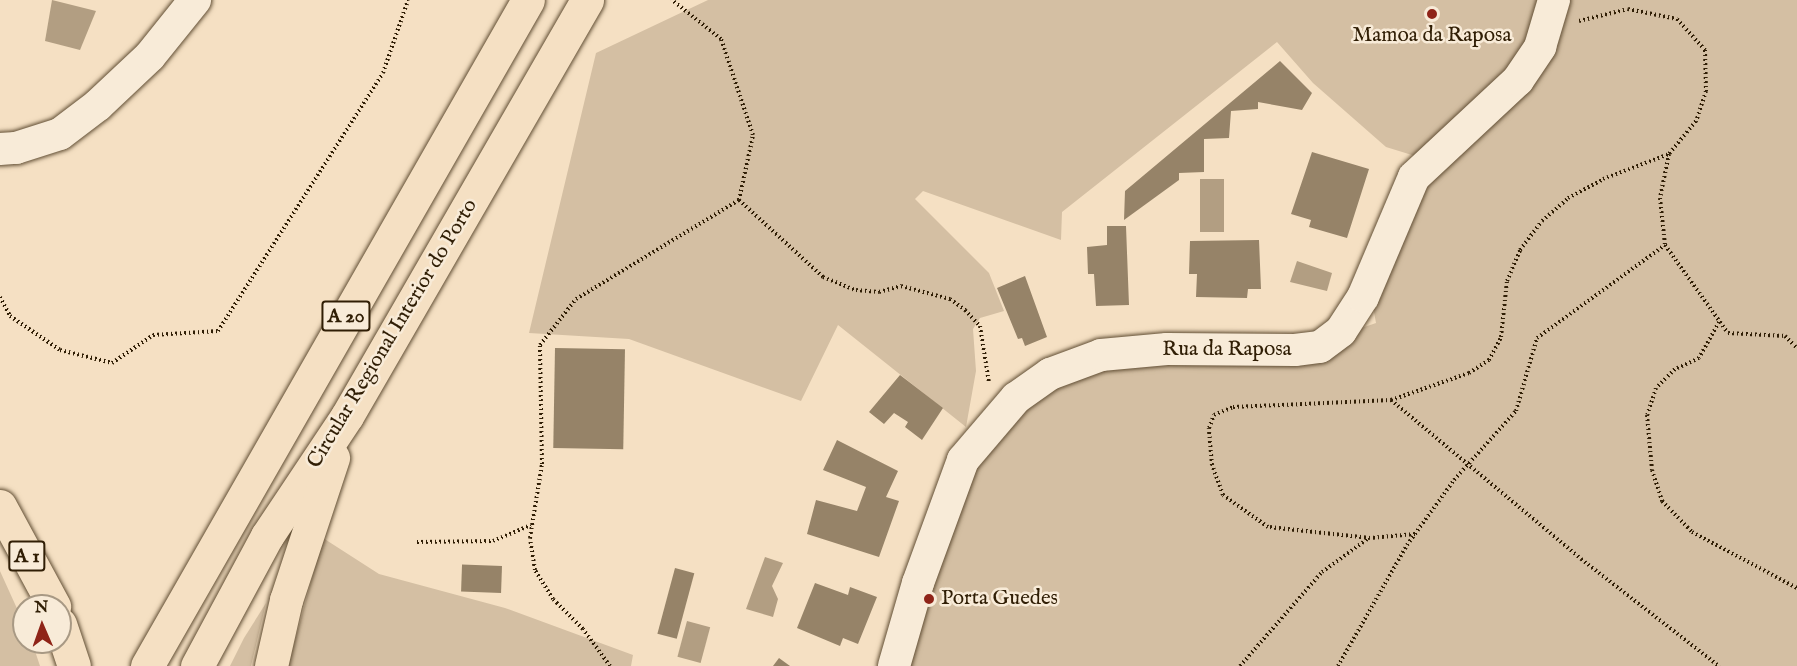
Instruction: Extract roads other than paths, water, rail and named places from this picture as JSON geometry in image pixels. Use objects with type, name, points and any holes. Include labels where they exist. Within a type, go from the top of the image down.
[{"type":"highway","name":"A 20","points":[[147,666],[528,0]]},
{"type":"highway","name":"Circular Regional Interior do Porto","points":[[197,666],[267,536],[347,416],[582,9]]},
{"type":"highway","points":[[271,666],[286,600],[347,416]]},
{"type":"highway","name":"A 1","points":[[0,506],[48,594]]},
{"type":"street","points":[[0,149],[16,148],[60,134],[98,105],[150,56],[195,0]]},
{"type":"street","name":"Rua da Raposa","points":[[894,666],[949,495],[963,460],[986,430],[1016,398],[1050,374],[1101,355],[1167,349],[1320,347],[1341,331],[1363,297],[1414,177],[1518,80],[1544,33],[1554,0]]},
{"type":"place","name":"Mamoa da Raposa","points":[[1432,14]]},
{"type":"place","name":"Porta Guedes","points":[[929,599]]}]
